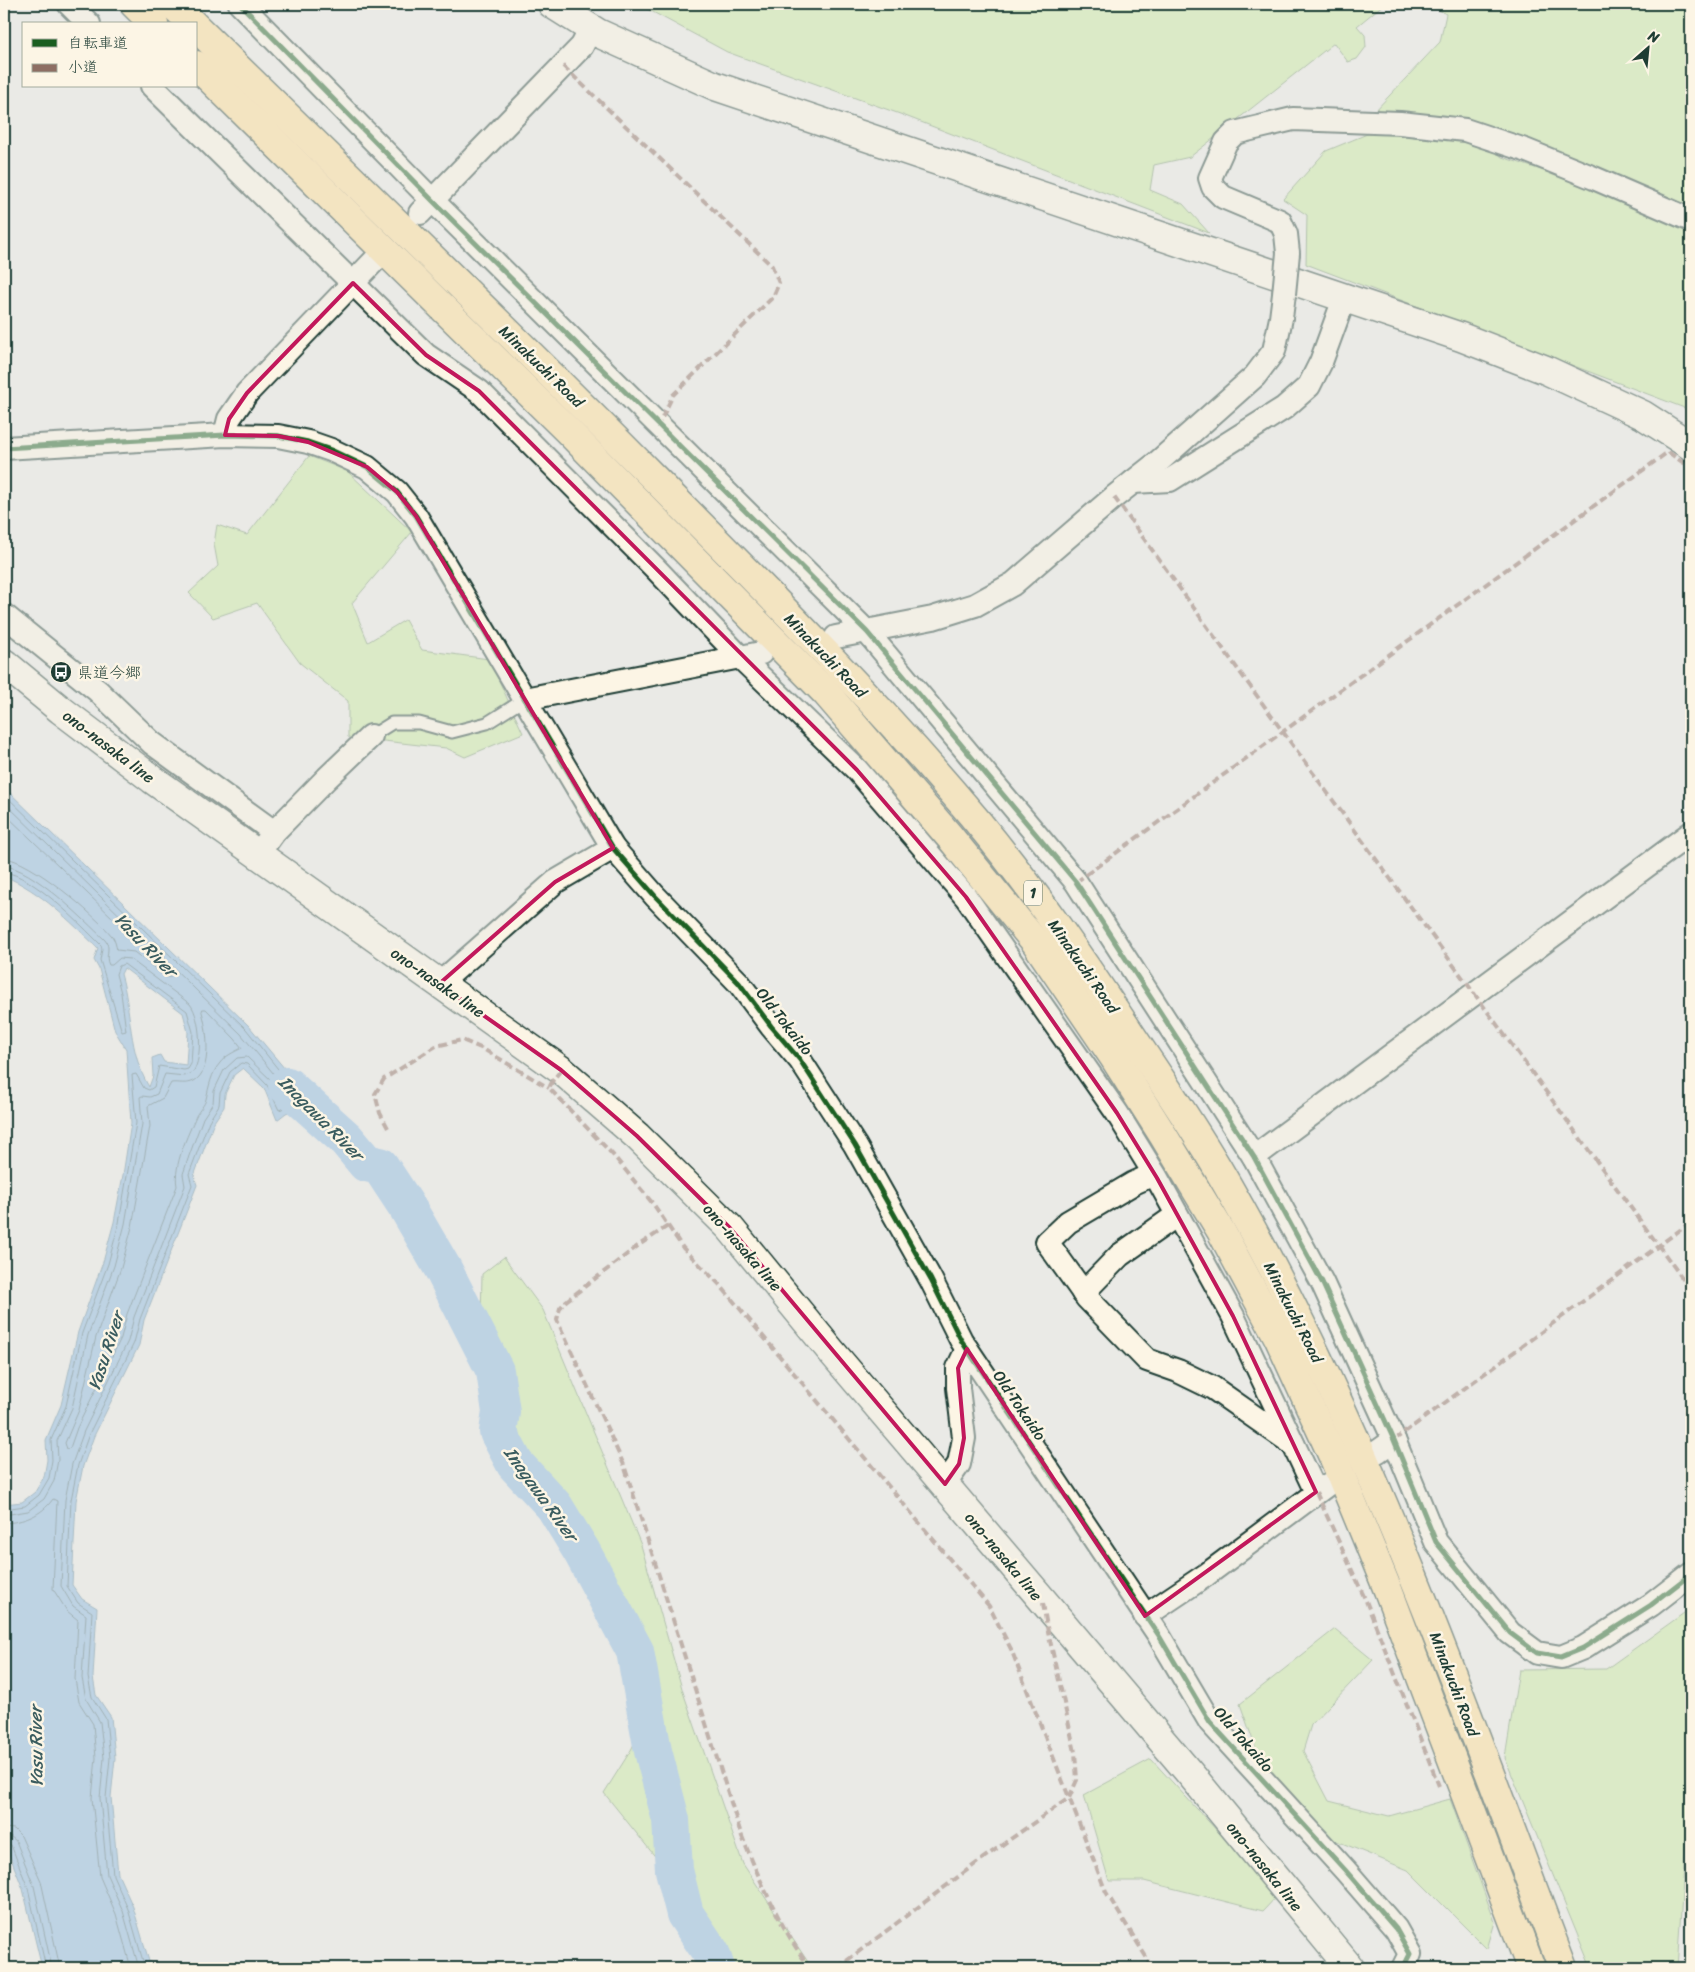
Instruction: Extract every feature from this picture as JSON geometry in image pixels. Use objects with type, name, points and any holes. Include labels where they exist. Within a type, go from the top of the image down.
[{"type":"highway","points":[[134,4],[152,22]]},
{"type":"highway","points":[[172,4],[191,22]]},
{"type":"highway","name":"Minakuchi Road","points":[[198,29],[597,420],[888,718],[979,824],[1036,897],[1090,973],[1170,1092],[1217,1167],[1262,1248],[1313,1347],[1381,1500],[1446,1659],[1562,1968]]},
{"type":"highway","name":"Minakuchi Road","points":[[198,67],[566,430],[826,694],[950,837],[1036,943],[1113,1056],[1168,1143],[1221,1231],[1278,1337],[1335,1462],[1388,1590],[1531,1968]]},
{"type":"main road","points":[[552,4],[591,28],[716,86],[1461,337],[1546,370],[1643,416],[1691,446]]},
{"type":"main road","name":"ono-nasaka line","points":[[4,663],[60,710],[152,779],[561,1070],[644,1142],[730,1228],[831,1351],[1192,1776],[1350,1968]]},
{"type":"street","points":[[69,4],[87,22]]},
{"type":"street","points":[[240,4],[426,207],[867,632],[1076,882],[1254,1157],[1322,1282],[1385,1446],[1436,1542],[1510,1633],[1538,1653],[1562,1657],[1583,1648],[1651,1605],[1691,1574]]},
{"type":"street","points":[[426,207],[582,46],[591,28]]},
{"type":"street","points":[[154,88],[426,355],[479,391],[655,568],[750,655],[857,770],[966,897],[1117,1113],[1154,1174],[1233,1316],[1294,1444],[1321,1488],[1206,1575],[1146,1616]]},
{"type":"street","points":[[836,637],[933,618],[975,605],[1014,584],[1157,463],[1255,376],[1274,351],[1281,318],[1288,253],[1286,234],[1280,221],[1223,197],[1213,187],[1210,178],[1226,142],[1235,133],[1293,119],[1400,123],[1465,130],[1525,150],[1691,220]]},
{"type":"street","points":[[225,435],[229,419],[247,393],[377,258]]},
{"type":"street","points":[[1133,482],[1170,480],[1284,408],[1309,386],[1321,362],[1344,299]]},
{"type":"street","name":"Old Tokaido","points":[[4,448],[225,435],[278,436],[308,442],[331,450],[367,467],[397,492],[416,516],[613,848],[655,896],[739,983],[770,1026],[800,1060],[855,1145],[967,1349],[1146,1616],[1210,1722],[1396,1929],[1410,1954],[1402,1968]]},
{"type":"street","points":[[4,614],[98,691],[152,743],[274,832]]},
{"type":"street","points":[[525,699],[750,655]]},
{"type":"street","points":[[258,854],[274,832],[371,736]]},
{"type":"street","points":[[1254,1157],[1691,833]]},
{"type":"street","points":[[439,984],[555,882],[613,848]]},
{"type":"street","points":[[1154,1174],[1134,1183],[1068,1222],[1047,1242],[1083,1293],[1146,1360],[1178,1371],[1214,1388],[1294,1444]]},
{"type":"street","points":[[1083,1293],[1120,1255],[1177,1215]]},
{"type":"street","points":[[945,1484],[959,1464],[964,1438],[958,1388],[958,1368],[967,1349]]},
{"type":"lane","points":[[371,736],[392,723],[419,724],[452,732],[487,723],[525,699]]},
{"type":"highlighted area","points":[[353,283],[426,355],[479,391],[857,770],[966,897],[1117,1113],[1157,1178],[1233,1316],[1316,1492],[1145,1616],[967,1349],[958,1368],[964,1438],[959,1464],[945,1484],[730,1228],[637,1136],[561,1070],[439,984],[555,882],[613,848],[416,516],[397,492],[367,467],[308,442],[278,436],[225,435],[229,419],[247,393]]},
{"type":"green space","points":[[638,4],[1384,4],[1357,26],[1365,35],[1366,47],[1357,59],[1348,62],[1334,43],[1190,157],[1154,165],[1150,190],[1183,204],[1209,233],[900,114],[727,52]]},
{"type":"green space","points":[[1428,4],[1691,4],[1691,412],[1306,264],[1307,215],[1283,199],[1326,151],[1384,127],[1478,137],[1502,157],[1562,177],[1620,186],[1532,140],[1491,128],[1373,113],[1440,42],[1446,14]]},
{"type":"green space","points":[[309,456],[347,471],[412,532],[352,603],[368,642],[405,620],[422,650],[489,659],[523,733],[465,757],[446,748],[348,737],[348,701],[300,663],[257,603],[213,618],[189,593],[218,566],[214,544],[217,525],[247,535]]},
{"type":"green space","points":[[504,1257],[543,1310],[641,1545],[683,1692],[743,1864],[812,1968],[706,1968],[695,1906],[604,1793],[631,1750],[653,1704],[617,1602],[511,1435],[481,1319],[482,1274]]},
{"type":"green space","points":[[1691,1608],[1691,1765],[1677,1968],[1591,1968],[1505,1758],[1519,1670],[1606,1669]]},
{"type":"green space","points":[[1335,1629],[1373,1660],[1311,1725],[1303,1751],[1329,1801],[1389,1816],[1450,1799],[1495,1922],[1487,1949],[1408,1870],[1332,1839],[1260,1760],[1240,1704]]},
{"type":"green space","points":[[1151,1759],[1277,1896],[1263,1911],[1144,1881],[1109,1881],[1084,1795]]},
{"type":"water","name":"Yasu River","points":[[4,787],[249,1026],[331,1124],[296,1109],[286,1113],[277,1120],[264,1088],[243,1068],[234,1075],[225,1094],[224,1107],[214,1122],[194,1176],[197,1185],[144,1320],[139,1345],[94,1436],[83,1466],[76,1501],[72,1585],[82,1599],[97,1608],[93,1677],[96,1695],[111,1717],[115,1758],[111,1797],[118,1874],[133,1907],[151,1968],[42,1968],[23,1889],[4,1841],[4,1504],[22,1502],[35,1492],[44,1477],[47,1460],[46,1440],[61,1405],[78,1332],[103,1262],[114,1222],[131,1123],[126,1049],[115,1031],[99,969],[94,960],[98,948],[42,898],[4,876]],"holes":[[[124,968],[183,1013],[188,1032],[186,1065],[164,1062],[160,1055],[152,1058],[153,1076],[149,1087],[142,1074],[134,1046],[121,974]]]},
{"type":"waterway","name":"Inagawa River","points":[[287,1086],[346,1139],[366,1163],[380,1166],[407,1207],[443,1269],[495,1371],[501,1412],[498,1432],[515,1464],[554,1506],[582,1552],[635,1651],[653,1751],[671,1820],[674,1870],[685,1914],[711,1953],[716,1968]]},
{"type":"marked path","points":[[563,66],[772,266],[779,283],[773,297],[673,395],[659,424]]},
{"type":"marked path","points":[[1076,882],[1668,452],[1691,468]]},
{"type":"marked path","points":[[1114,497],[1283,732],[1691,1290]]},
{"type":"marked path","points":[[388,1128],[380,1113],[375,1094],[384,1079],[436,1046],[462,1040],[483,1049],[549,1088]]},
{"type":"marked path","points":[[561,1070],[549,1088],[613,1155],[654,1205],[683,1248],[720,1285],[989,1606],[1011,1649],[1106,1892],[1153,1968]]},
{"type":"marked path","points":[[1394,1440],[1691,1222]]},
{"type":"marked path","points":[[668,1226],[639,1245],[566,1301],[560,1308],[557,1320],[624,1465],[741,1834],[771,1903],[789,1936],[810,1968]]},
{"type":"marked path","points":[[1316,1492],[1366,1601],[1439,1786]]},
{"type":"marked path","points":[[837,1968],[982,1859],[1069,1798],[1077,1780],[1075,1752],[1043,1603]]},
{"type":"cycle path","points":[[240,4],[433,201],[867,632],[1076,882],[1254,1157],[1322,1282],[1394,1440],[1436,1542],[1510,1633],[1537,1653],[1561,1657],[1583,1648],[1651,1605],[1691,1574]]},
{"type":"cycle path","points":[[4,448],[225,435],[278,436],[308,442],[331,450],[367,467],[397,492],[416,516],[613,848],[655,896],[739,983],[771,1026],[800,1060],[855,1145],[931,1280],[961,1340],[1158,1634],[1210,1722],[1396,1929],[1410,1954],[1403,1968]]},
{"type":"place","name":"県道今郷","points":[[61,672]]}]
